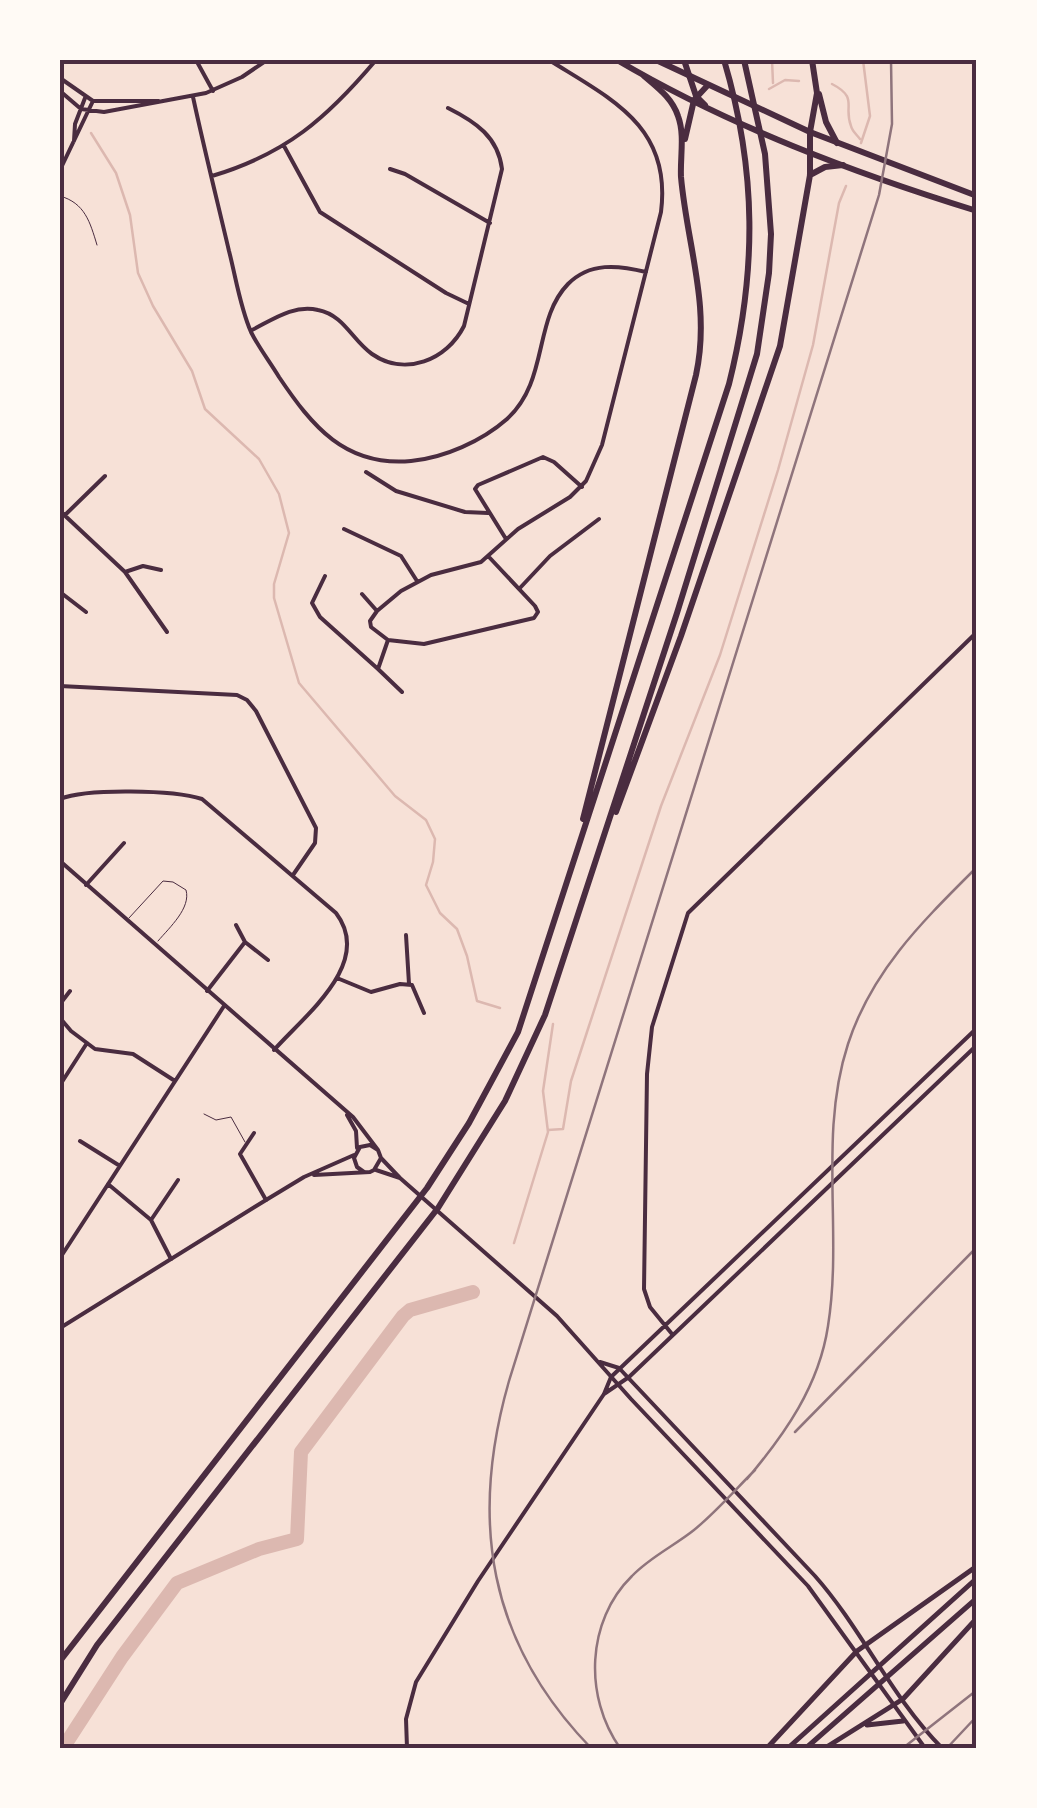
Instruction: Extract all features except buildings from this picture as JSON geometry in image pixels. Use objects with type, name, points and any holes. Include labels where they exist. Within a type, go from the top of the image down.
[{"type":"highway","points":[[617,60],[803,150],[977,211]]},
{"type":"highway","points":[[656,60],[837,144],[977,196]]},
{"type":"highway","points":[[684,60],[695,99]]},
{"type":"highway","points":[[60,1661],[399,1225],[454,1147],[518,1032],[738,350],[750,271],[752,225],[743,139],[724,60]]},
{"type":"highway","points":[[60,1704],[108,1630],[438,1208],[505,1101],[535,1040],[606,831],[757,354],[771,234],[765,154],[744,60]]},
{"type":"highway","points":[[812,60],[826,122],[837,144]]},
{"type":"highway","points":[[567,884],[698,366],[701,300],[683,197],[682,128],[664,92],[644,76]]},
{"type":"highway","points":[[606,831],[631,778],[780,346],[810,175],[810,132],[817,83]]},
{"type":"highway","points":[[681,160],[695,99],[703,84]]},
{"type":"highway","points":[[810,175],[825,167],[844,165]]},
{"type":"main road","points":[[767,1748],[857,1651],[977,1566]]},
{"type":"main road","points":[[788,1748],[977,1578]]},
{"type":"main road","points":[[806,1748],[977,1598]]},
{"type":"main road","points":[[825,1748],[891,1703],[903,1700],[977,1618]]},
{"type":"main road","points":[[860,1727],[903,1721]]},
{"type":"street","points":[[196,60],[213,90]]},
{"type":"street","points":[[60,92],[81,108],[104,112],[213,90],[267,60]]},
{"type":"street","points":[[212,176],[284,146],[333,109],[376,60]]},
{"type":"street","points":[[489,558],[535,606],[536,615],[522,623],[411,644],[388,640],[370,627],[377,611],[417,581],[489,558],[506,539],[582,486],[608,428],[662,201],[662,182],[644,130],[624,109],[548,60]]},
{"type":"street","points":[[60,78],[92,101],[163,101]]},
{"type":"street","points":[[193,96],[251,331],[305,415],[326,436],[364,456],[392,462],[419,460],[456,449],[496,428],[516,410],[536,374],[557,299],[575,278],[588,270],[609,266],[646,272]]},
{"type":"street","points":[[74,141],[73,132],[86,98]]},
{"type":"street","points":[[61,167],[92,101]]},
{"type":"street","points":[[251,331],[288,312],[318,310],[344,324],[371,354],[397,364],[412,365],[434,358],[450,346],[464,326],[502,169],[497,147],[484,130],[448,108]]},
{"type":"street","points":[[284,146],[320,212],[469,304]]},
{"type":"street","points":[[390,169],[406,174],[490,224]]},
{"type":"street","points":[[60,319],[60,327]]},
{"type":"street","points":[[506,539],[476,486],[543,457],[582,486]]},
{"type":"street","points":[[366,472],[396,492],[465,512],[488,513]]},
{"type":"street","points":[[105,476],[62,513],[125,572],[168,632]]},
{"type":"street","points":[[518,589],[550,556],[599,519]]},
{"type":"street","points":[[344,529],[401,556],[417,581]]},
{"type":"street","points":[[125,572],[144,566],[161,570]]},
{"type":"street","points":[[325,576],[312,600],[317,613],[402,692]]},
{"type":"street","points":[[60,592],[86,612]]},
{"type":"street","points":[[362,594],[377,611]]},
{"type":"street","points":[[672,1334],[650,1308],[644,1289],[647,1074],[652,1027],[678,936],[692,906],[977,632]]},
{"type":"street","points":[[378,670],[388,640]]},
{"type":"street","points":[[60,686],[237,695],[247,700],[263,723],[316,828],[315,842],[293,875]]},
{"type":"street","points":[[60,800],[95,792],[193,796],[216,809],[336,913],[345,928],[347,954],[337,978],[274,1050]]},
{"type":"street","points":[[86,885],[124,843]]},
{"type":"street","points":[[60,861],[362,1125],[381,1158],[400,1178],[541,1303],[600,1362],[816,1596],[910,1730],[934,1747]]},
{"type":"street","points":[[60,870],[74,873]]},
{"type":"street","points":[[236,924],[245,942],[268,960]]},
{"type":"street","points":[[406,935],[409,984]]},
{"type":"street","points":[[206,991],[245,942]]},
{"type":"street","points":[[337,978],[371,992],[409,984],[415,987],[424,1013]]},
{"type":"street","points":[[60,1004],[70,991]]},
{"type":"street","points":[[60,1258],[224,1006]]},
{"type":"street","points":[[60,1018],[102,1052],[139,1057],[175,1081]]},
{"type":"street","points":[[407,1748],[406,1719],[416,1682],[478,1581],[604,1394],[611,1377],[977,1028]]},
{"type":"street","points":[[60,1086],[87,1043]]},
{"type":"street","points":[[604,1394],[619,1386],[977,1046]]},
{"type":"street","points":[[341,1108],[354,1127],[356,1167],[364,1172]]},
{"type":"street","points":[[254,1132],[240,1154],[266,1200]]},
{"type":"street","points":[[80,1141],[120,1166]]},
{"type":"street","points":[[60,1328],[304,1177],[370,1145],[378,1150]]},
{"type":"street","points":[[374,1170],[381,1158]]},
{"type":"street","points":[[304,1177],[374,1170],[400,1178]]},
{"type":"street","points":[[151,1220],[178,1180]]},
{"type":"street","points":[[108,1184],[151,1220],[172,1259]]},
{"type":"street","points":[[746,1248],[754,1256]]},
{"type":"street","points":[[600,1362],[619,1368],[628,1377],[836,1600],[934,1747]]},
{"type":"lane","points":[[60,196],[83,209],[97,245]]},
{"type":"lane","points":[[127,921],[163,880],[186,890],[187,901],[176,921],[155,945]]},
{"type":"lane","points":[[204,1114],[216,1120],[231,1117],[246,1144]]},
{"type":"waterway","points":[[772,60],[773,83]]},
{"type":"waterway","points":[[861,143],[870,116],[863,60]]},
{"type":"waterway","points":[[769,89],[785,80],[799,81]]},
{"type":"waterway","points":[[832,84],[848,98],[851,126],[860,139]]},
{"type":"waterway","points":[[91,133],[116,173],[130,215],[138,273],[192,371],[205,409],[259,459],[279,494],[289,533],[274,584],[274,598],[299,683],[395,796],[426,820],[435,839],[426,885],[440,913],[457,929],[477,1001],[500,1008]]},
{"type":"waterway","points":[[548,1130],[563,1129],[571,1081],[661,806],[720,655],[813,345],[839,203],[846,186]]},
{"type":"waterway","points":[[514,1243],[548,1132],[543,1091],[553,1024]]},
{"type":"waterway","points":[[63,1748],[122,1657],[177,1583],[259,1549],[297,1539],[301,1452],[403,1316],[410,1310],[473,1292]]},
{"type":"railway","points":[[591,1748],[556,1707],[529,1665],[509,1622],[496,1577],[490,1530],[490,1482],[497,1432],[509,1381],[879,195],[892,124],[891,60]]},
{"type":"railway","points":[[747,1479],[798,1408],[823,1348],[832,1291],[834,1114],[839,1079],[858,1017],[901,948],[977,867]]},
{"type":"railway","points":[[795,1432],[977,1247]]},
{"type":"railway","points":[[620,1748],[608,1728],[596,1683],[598,1637],[606,1615],[632,1576],[702,1523],[755,1470]]},
{"type":"railway","points":[[903,1748],[977,1690]]},
{"type":"railway","points":[[947,1748],[977,1716]]},
{"type":"railway","points":[[970,1748],[977,1741]]}]
